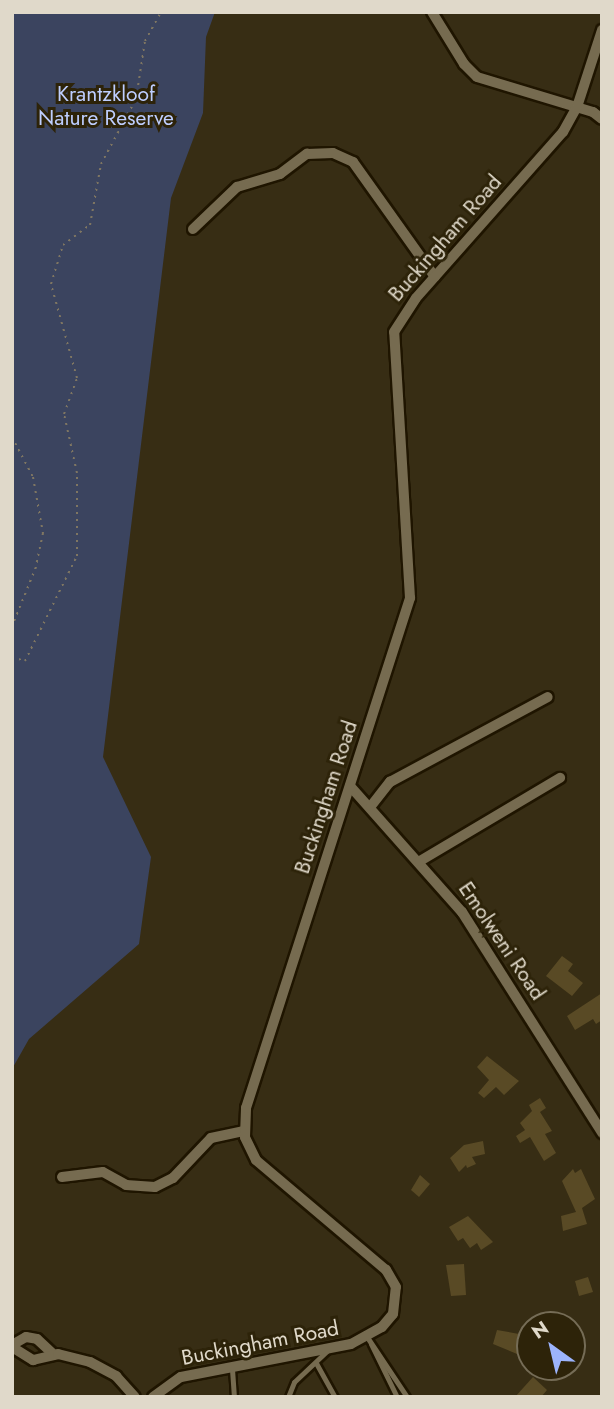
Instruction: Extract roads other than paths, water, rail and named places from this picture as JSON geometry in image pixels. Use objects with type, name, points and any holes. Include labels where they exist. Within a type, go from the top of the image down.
[{"type":"street","points":[[432,12],[464,64],[477,77],[577,107],[602,119]]},
{"type":"street","name":"Buckingham Road","points":[[153,1397],[181,1377],[369,1340],[393,1314],[392,1276],[267,1173],[247,1146],[244,1131],[246,1108],[410,598],[392,339],[397,322],[544,154],[577,107],[602,30]]},
{"type":"street","points":[[193,229],[237,187],[279,174],[307,154],[333,153],[353,162],[435,277]]},
{"type":"street","points":[[370,806],[390,782],[548,697]]},
{"type":"street","points":[[420,861],[560,778]]},
{"type":"street","name":"Emolweni Road","points":[[350,786],[420,861],[499,966],[602,1133]]},
{"type":"street","points":[[62,1177],[103,1172],[127,1185],[155,1187],[173,1178],[211,1138],[244,1131]]},
{"type":"street","points":[[54,1355],[37,1339],[26,1337],[12,1346],[33,1360],[54,1355],[69,1356],[105,1370],[135,1397]]},
{"type":"lane","points":[[369,1340],[397,1397]]},
{"type":"lane","points":[[369,1340],[407,1397]]},
{"type":"lane","points":[[288,1397],[294,1382],[330,1348]]},
{"type":"lane","points":[[316,1363],[335,1397]]},
{"type":"lane","points":[[231,1366],[234,1397]]},
{"type":"park label","name":"Krantzkloof Nature Reserve","points":[[106,106]]}]
